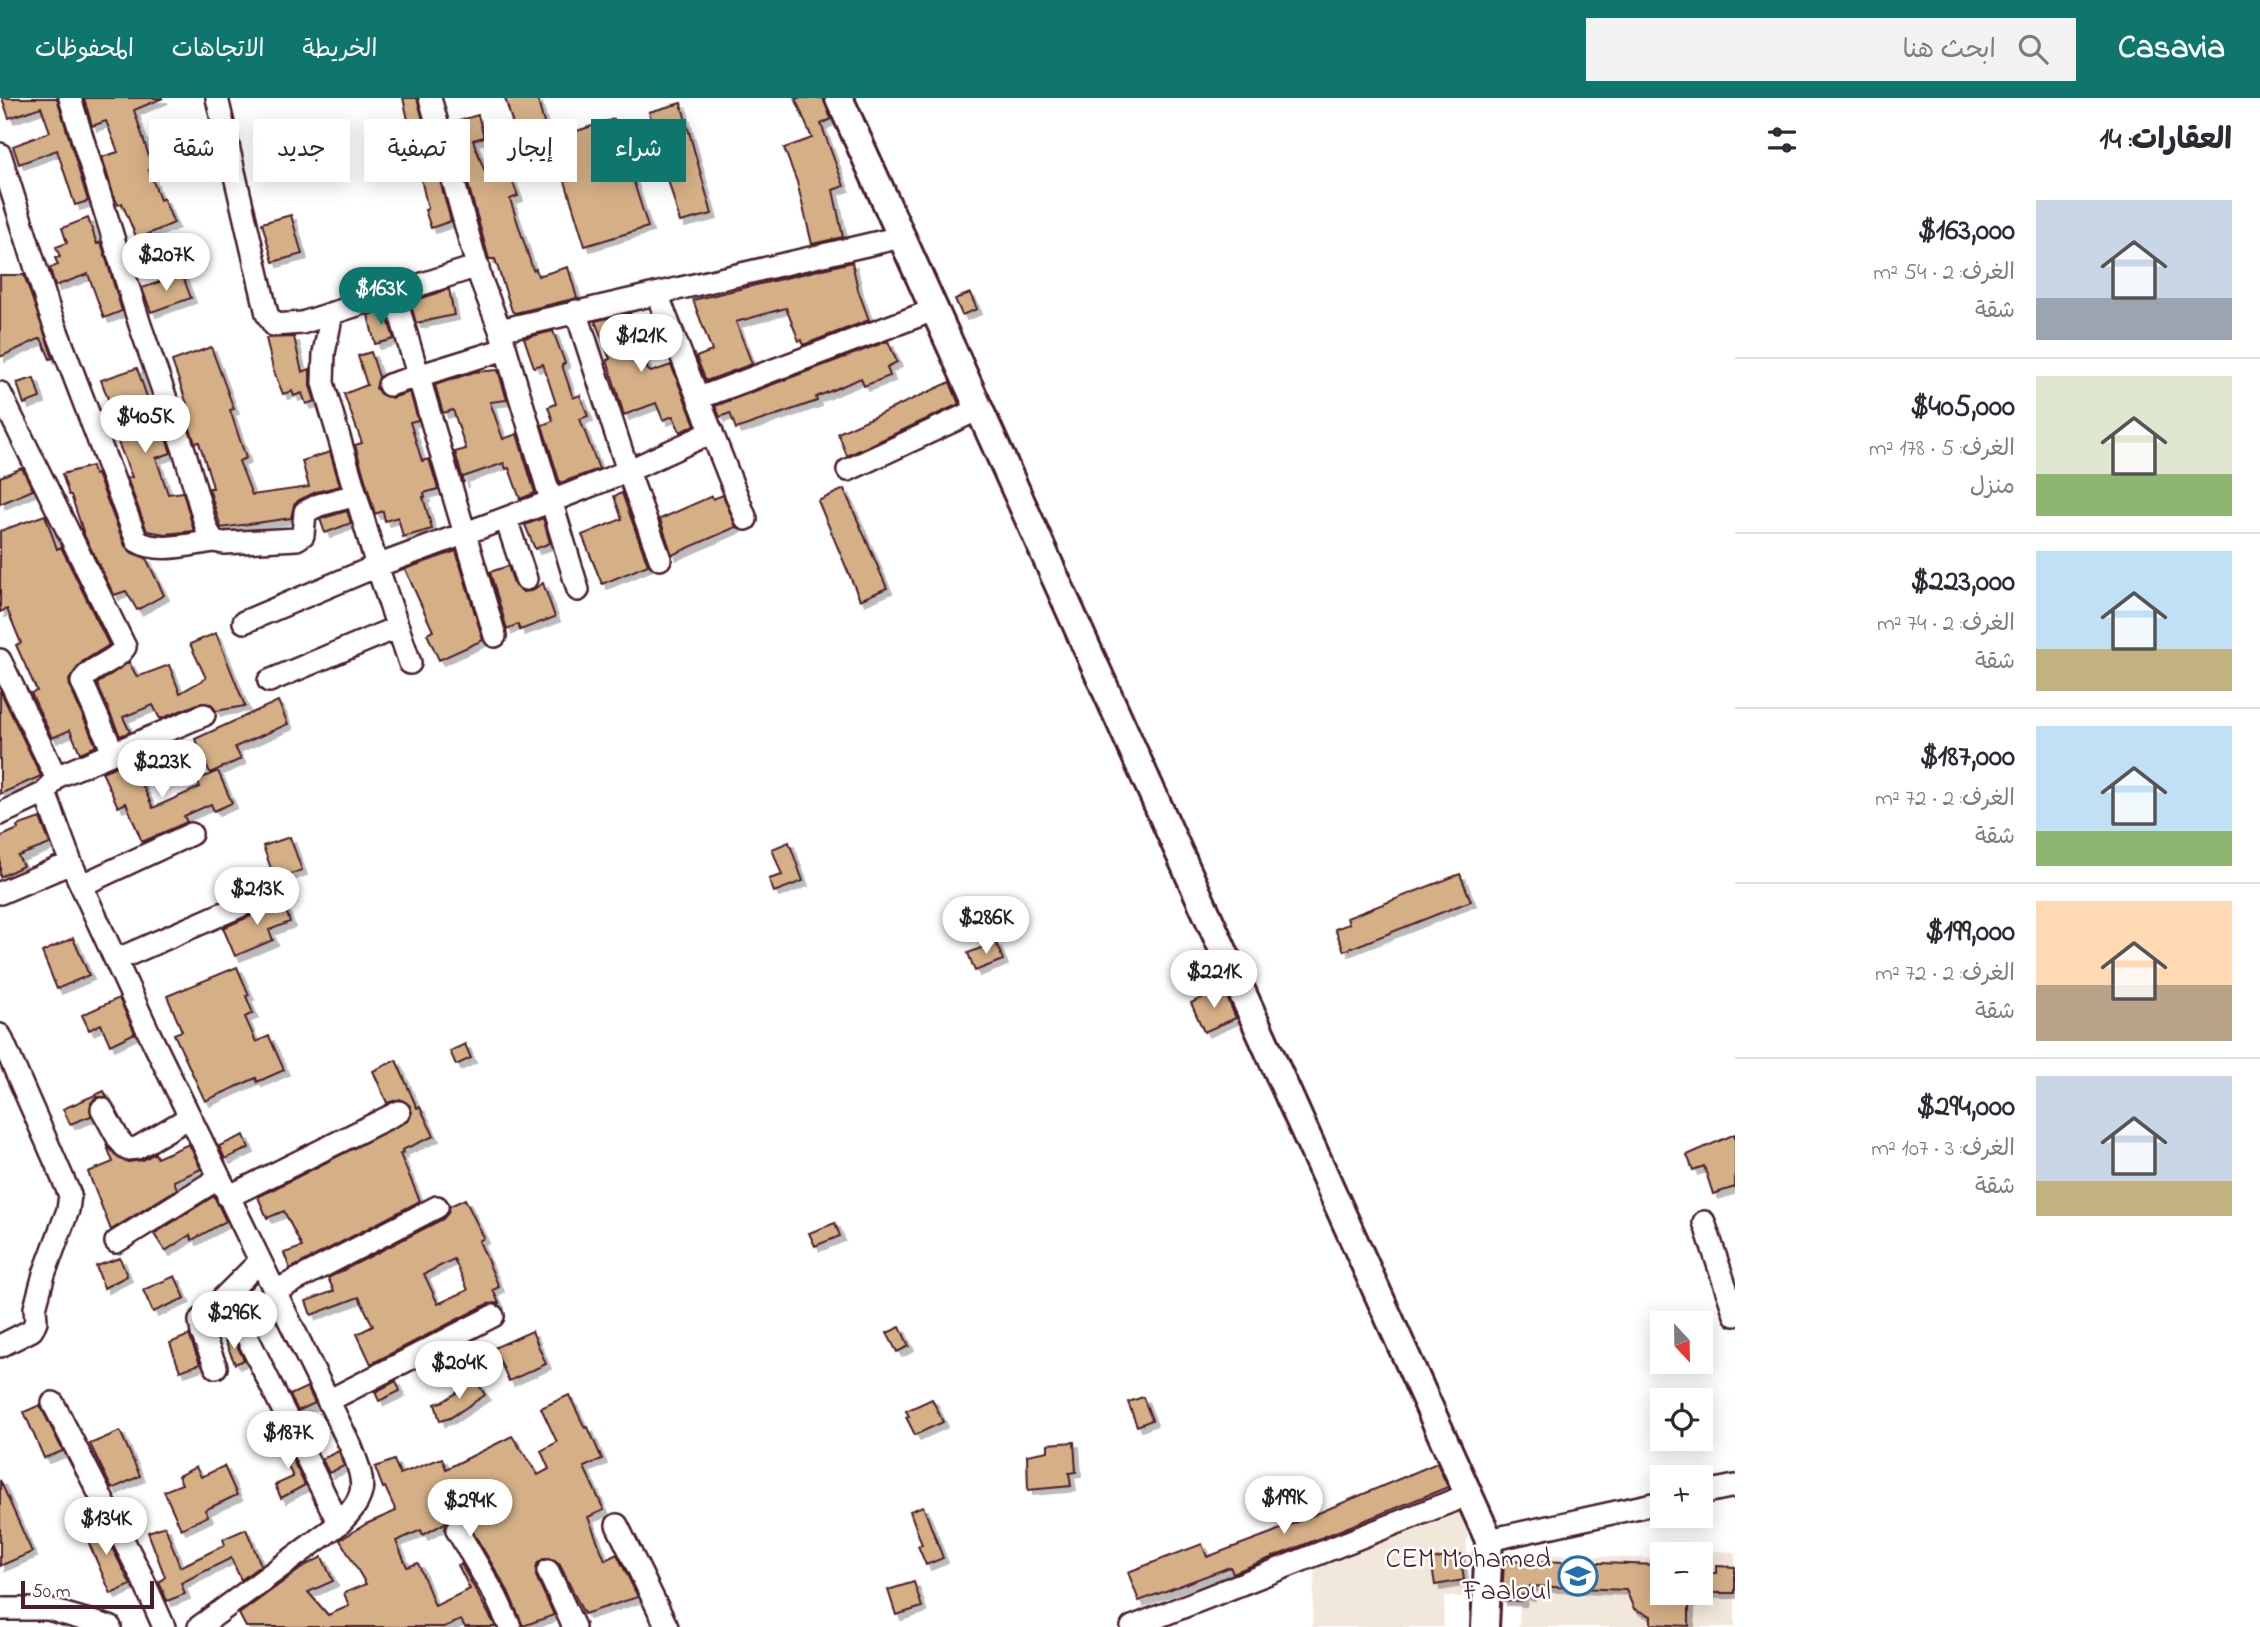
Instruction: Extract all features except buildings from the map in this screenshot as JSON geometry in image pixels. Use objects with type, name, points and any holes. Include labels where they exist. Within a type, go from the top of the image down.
[{"type":"street","points":[[70,98],[140,325],[185,453],[207,530],[214,541]]},
{"type":"street","points":[[217,98],[270,321],[275,325],[286,325],[332,313],[478,267]]},
{"type":"street","points":[[430,98],[478,267],[578,590]]},
{"type":"street","points":[[839,98],[1489,1540],[1485,1627]]},
{"type":"street","points":[[0,154],[50,313],[137,541],[146,547],[157,548],[214,541],[223,543],[297,539],[303,535],[305,512],[319,505],[356,495]]},
{"type":"street","points":[[389,385],[419,376],[502,339],[576,311],[901,237]]},
{"type":"street","points":[[394,293],[495,636]]},
{"type":"street","points":[[657,294],[746,519]]},
{"type":"street","points":[[699,398],[934,310]]},
{"type":"street","points":[[576,311],[660,559]]},
{"type":"street","points":[[332,313],[324,353],[323,383],[377,566],[410,663]]},
{"type":"street","points":[[0,393],[125,647],[118,657],[86,675],[82,682],[113,752]]},
{"type":"street","points":[[848,470],[979,409]]},
{"type":"street","points":[[244,622],[377,566],[628,471],[712,432]]},
{"type":"street","points":[[506,519],[526,579]]},
{"type":"street","points":[[269,681],[398,627]]},
{"type":"street","points":[[0,660],[51,785],[72,863],[82,886],[190,1118],[355,1457],[363,1489],[356,1507],[338,1524],[199,1627]]},
{"type":"street","points":[[0,814],[113,752],[204,715]]},
{"type":"street","points":[[82,886],[191,834]]},
{"type":"street","points":[[0,893],[72,863]]},
{"type":"street","points":[[116,960],[254,900]]},
{"type":"street","points":[[0,1035],[71,1195],[44,1273],[34,1308],[36,1321],[32,1330],[0,1346]]},
{"type":"street","points":[[102,1109],[127,1149],[137,1148],[190,1118]]},
{"type":"street","points":[[116,1242],[224,1187],[399,1112]]},
{"type":"street","points":[[275,1292],[437,1207]]},
{"type":"street","points":[[1703,1222],[1735,1315]]},
{"type":"street","points":[[216,1367],[202,1334],[200,1321],[260,1261]]},
{"type":"street","points":[[235,1312],[338,1524]]},
{"type":"street","points":[[328,1401],[493,1316]]},
{"type":"street","points":[[53,1404],[141,1575],[164,1627]]},
{"type":"street","points":[[1713,1491],[1735,1486]]},
{"type":"street","points":[[1132,1627],[1455,1500]]},
{"type":"street","points":[[1489,1540],[1650,1505]]},
{"type":"street","points":[[617,1525],[667,1627]]},
{"type":"street","points":[[457,1530],[510,1627]]},
{"type":"street","points":[[548,1571],[574,1627]]},
{"type":"street","points":[[0,1609],[48,1609],[110,1627]]},
{"type":"shaded area","points":[[1458,1503],[1468,1519],[1465,1597],[1445,1596],[1443,1627],[1312,1627],[1315,1562]]},
{"type":"shaded area","name":"CEM Mohamed Faaloul","points":[[1713,1551],[1735,1552],[1735,1627],[1519,1627],[1520,1605],[1493,1603],[1494,1552],[1650,1558],[1650,1605],[1713,1605]]},
{"type":"place","name":"CEM Mohamed Faaloul","points":[[1578,1576]]}]
